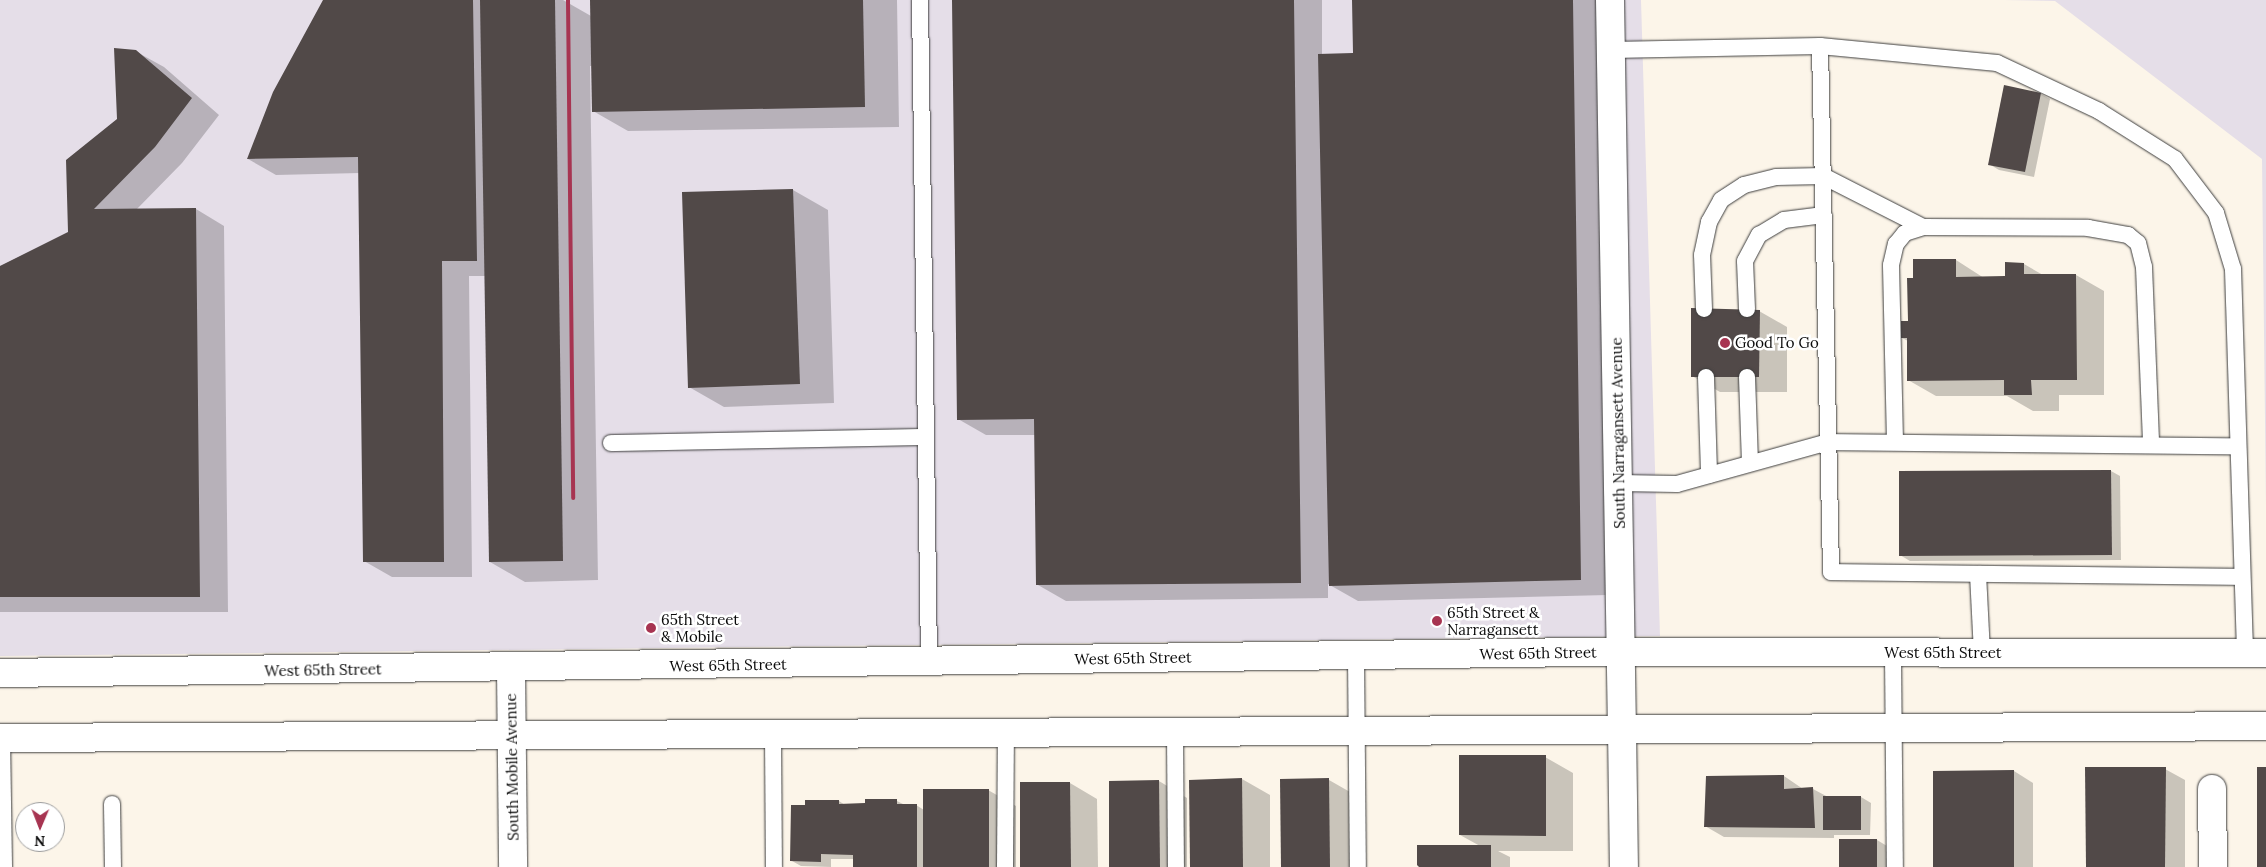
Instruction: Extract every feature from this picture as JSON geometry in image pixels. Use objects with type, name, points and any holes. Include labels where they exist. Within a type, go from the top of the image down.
[{"type":"street","name":"South Narragansett Avenue","points":[[1610,0],[1624,867]]},
{"type":"street","name":"West 65th Street","points":[[0,673],[511,668],[1622,652],[2255,653]]},
{"type":"street","name":"South Mobile Avenue","points":[[511,668],[513,867]]},
{"type":"street","points":[[1,738],[2266,726]]},
{"type":"street","points":[[2212,790],[2213,867]]},
{"type":"lane","points":[[920,0],[929,662]]},
{"type":"lane","points":[[1820,46],[1830,572],[2242,577]]},
{"type":"lane","points":[[1611,50],[1820,46],[1997,63],[2099,111],[2175,159],[2216,213],[2233,269],[2242,577],[2255,653]]},
{"type":"lane","points":[[1704,309],[1702,255],[1709,222],[1721,200],[1744,185],[1776,177],[1823,176],[1923,227]]},
{"type":"lane","points":[[1747,310],[1745,261],[1760,235],[1784,220],[1824,215]]},
{"type":"lane","points":[[1895,442],[1890,264],[1896,244],[1905,232],[1923,227],[2096,229],[2128,235],[2138,243],[2144,266],[2151,445]]},
{"type":"lane","points":[[1706,377],[1709,475]]},
{"type":"lane","points":[[1746,377],[1750,463]]},
{"type":"lane","points":[[611,444],[926,437]]},
{"type":"lane","points":[[1619,483],[1677,484],[1828,442],[2238,446]]},
{"type":"lane","points":[[1978,574],[1982,653]]},
{"type":"lane","points":[[1893,652],[1895,867]]},
{"type":"lane","points":[[1356,655],[1358,867]]},
{"type":"lane","points":[[1005,867],[1006,732]]},
{"type":"lane","points":[[1176,732],[1176,867]]},
{"type":"lane","points":[[772,734],[774,867]]},
{"type":"lane","points":[[1,738],[4,867]]},
{"type":"lane","points":[[112,804],[113,867]]},
{"type":"shaded area","points":[[0,0],[1641,0],[1660,636],[0,656]]},
{"type":"shaded area","points":[[2004,0],[2266,0],[2266,507],[2262,159],[2055,1]]},
{"type":"building","points":[[323,0],[473,0],[477,261],[442,261],[444,562],[363,562],[358,157],[247,159],[273,92]]},
{"type":"building","points":[[480,0],[555,0],[563,561],[489,562]]},
{"type":"building","points":[[590,0],[863,0],[865,107],[592,112]]},
{"type":"building","points":[[952,0],[1294,0],[1301,583],[1036,585],[1034,419],[957,420]]},
{"type":"building","points":[[1352,0],[1573,0],[1581,580],[1329,586],[1318,54],[1353,53]]},
{"type":"building","points":[[114,48],[136,50],[192,98],[155,147],[94,209],[196,208],[200,597],[0,597],[0,266],[68,232],[66,160],[117,119]]},
{"type":"building","points":[[2004,85],[2041,93],[2025,172],[1988,165]]},
{"type":"building","points":[[793,189],[800,384],[688,388],[682,192]]},
{"type":"building","points":[[1913,259],[1956,259],[1956,277],[2005,276],[2005,262],[2024,263],[2024,274],[2076,274],[2077,380],[2031,380],[2032,395],[2004,395],[2004,380],[1907,381],[1907,338],[1901,338],[1901,321],[1908,321],[1907,278],[1913,278]]},
{"type":"building","name":"Good To Go","points":[[1691,308],[1760,310],[1759,377],[1691,377]]},
{"type":"building","points":[[2111,470],[2112,555],[1899,556],[1899,471]]},
{"type":"building","points":[[1459,755],[1546,755],[1546,836],[1459,835]]},
{"type":"building","points":[[2085,767],[2166,767],[2165,867],[2086,867]]},
{"type":"building","points":[[2257,767],[2266,767],[2266,867],[2257,867]]},
{"type":"building","points":[[2014,770],[2014,867],[1933,867],[1933,771]]},
{"type":"building","points":[[1784,775],[1784,789],[1813,787],[1815,828],[1704,827],[1706,776]]},
{"type":"building","points":[[1242,778],[1243,867],[1190,867],[1189,780]]},
{"type":"building","points":[[1329,778],[1330,867],[1281,867],[1280,779]]},
{"type":"building","points":[[1159,780],[1160,867],[1109,867],[1109,781]]},
{"type":"building","points":[[1020,782],[1070,782],[1071,867],[1020,867]]},
{"type":"building","points":[[923,789],[989,789],[989,867],[923,867]]},
{"type":"building","points":[[1823,796],[1861,796],[1861,830],[1823,830]]},
{"type":"building","points":[[865,799],[897,799],[897,804],[917,804],[917,867],[853,867],[853,855],[821,854],[821,862],[790,861],[791,805],[805,805],[805,800],[839,800],[839,804],[865,803]]},
{"type":"building","points":[[1839,839],[1877,839],[1877,867],[1839,867]]},
{"type":"building","points":[[1417,845],[1491,845],[1491,867],[1419,867],[1417,865]]},
{"type":"railway","points":[[568,0],[573,498]]},
{"type":"place","name":"Good To Go","points":[[1725,343]]},
{"type":"place","name":"65th Street & Narragansett","points":[[1437,621]]},
{"type":"place","name":"65th Street & Mobile","points":[[651,628]]}]
